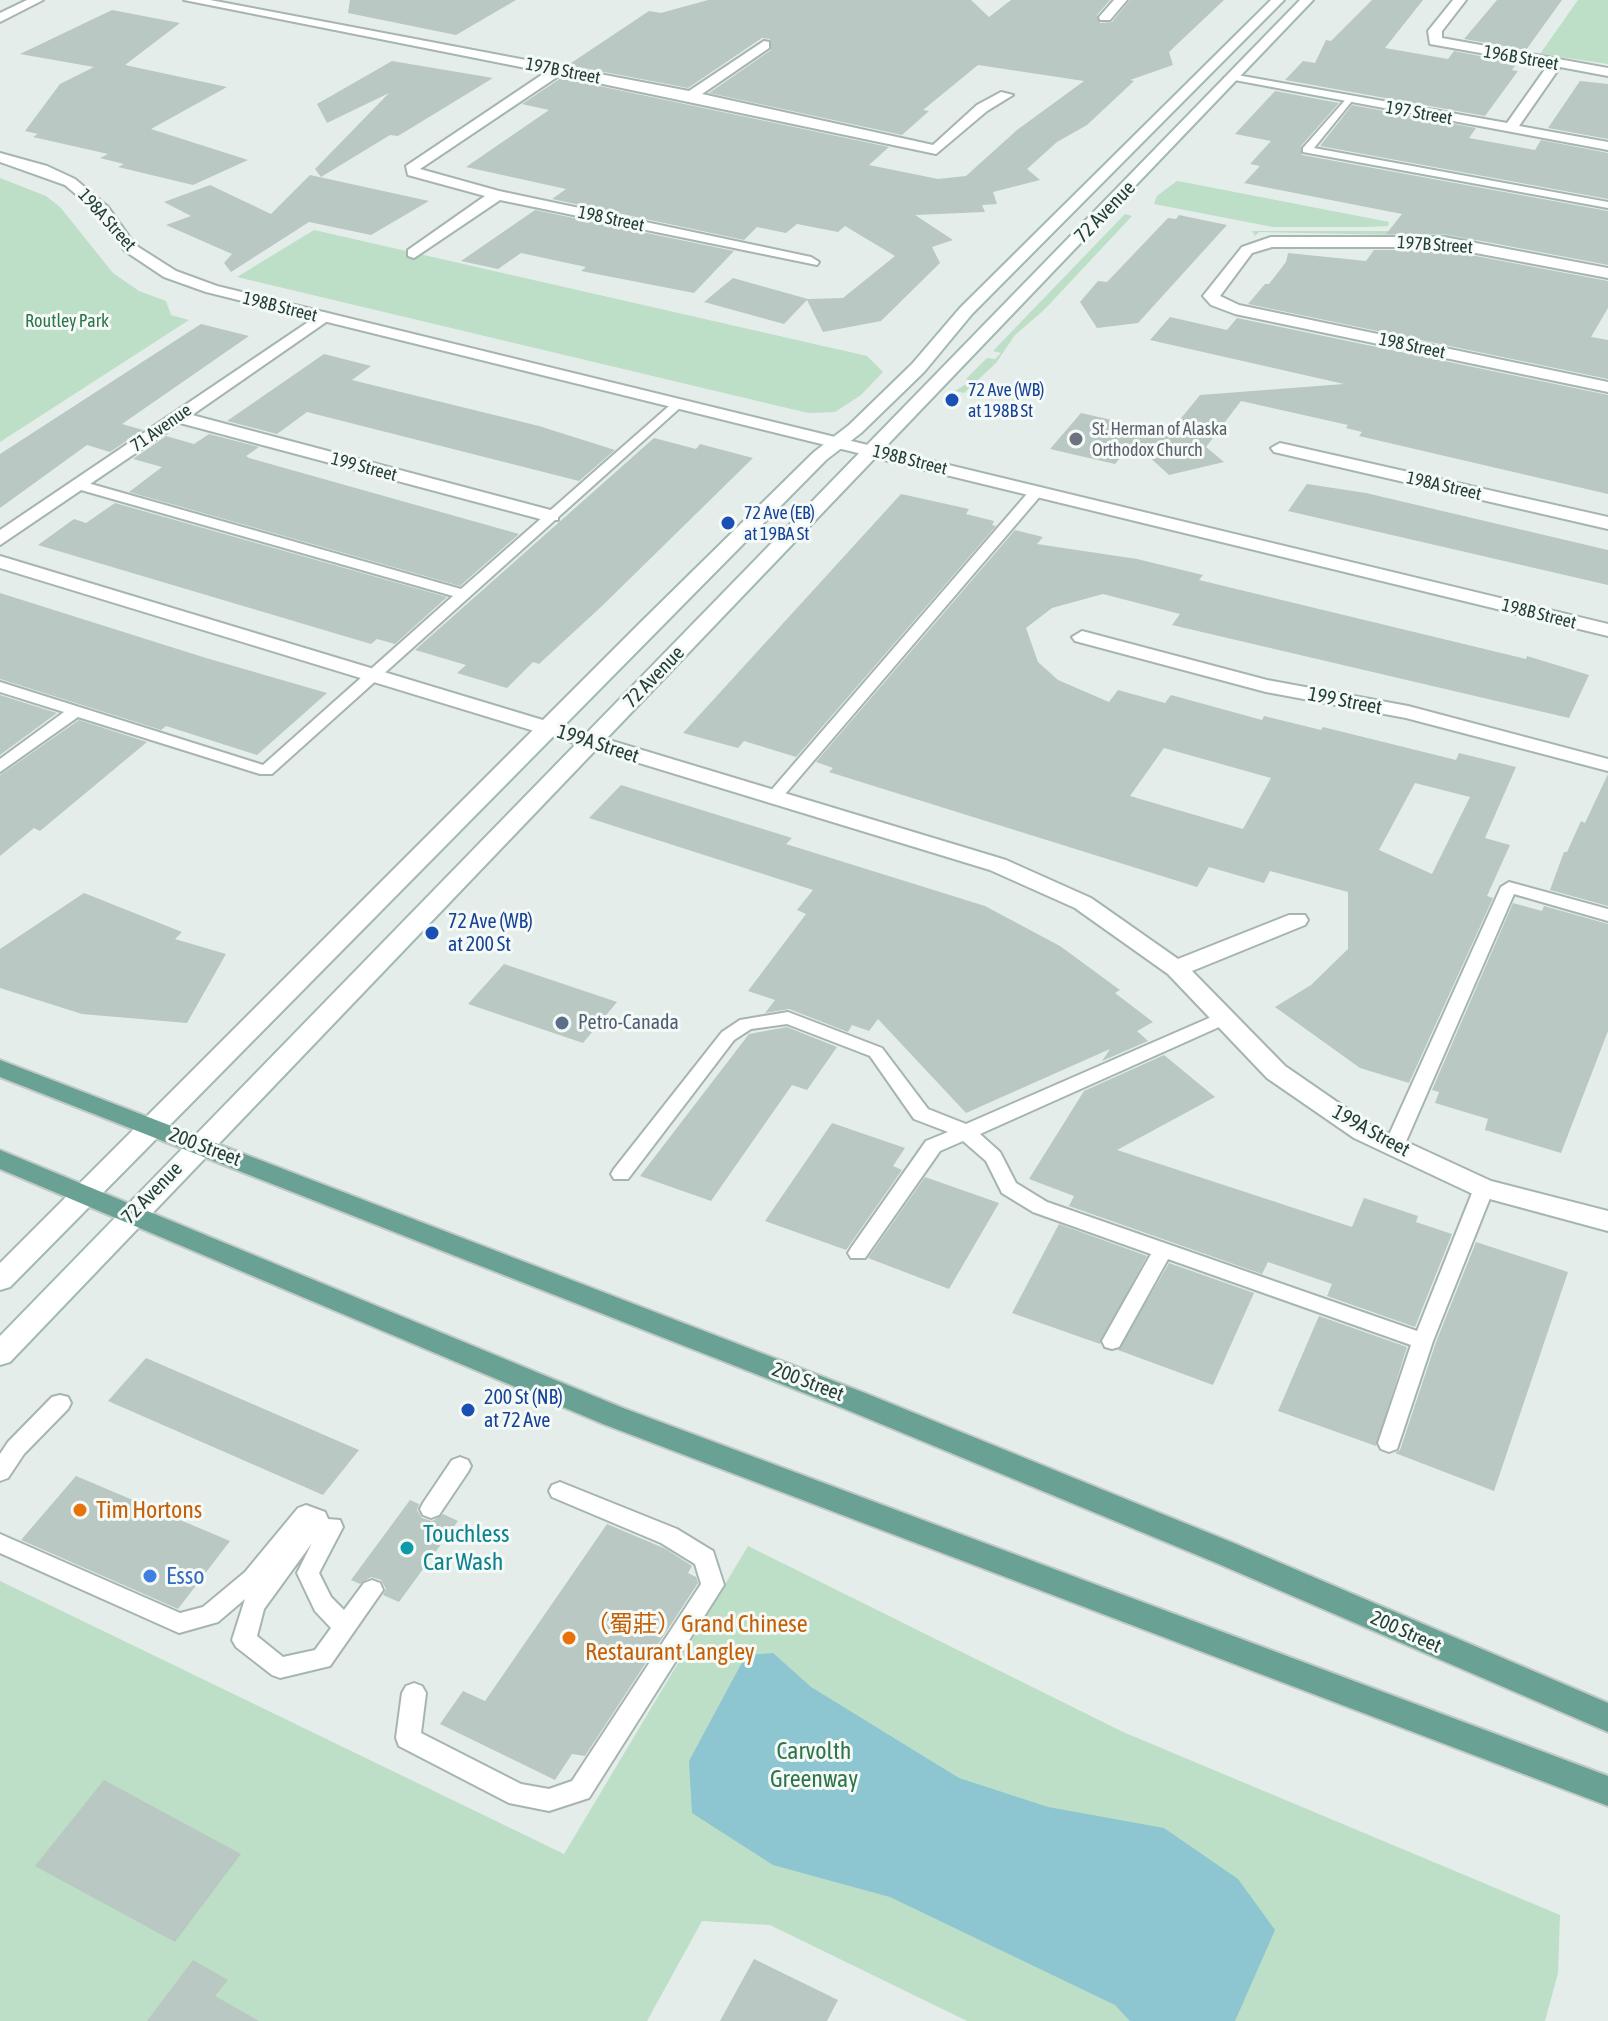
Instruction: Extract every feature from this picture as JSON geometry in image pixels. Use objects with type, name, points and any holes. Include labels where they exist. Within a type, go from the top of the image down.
[{"type":"main road","name":"200 Street","points":[[0,1068],[885,1413],[1225,1553],[1608,1718]]},
{"type":"main road","points":[[0,1159],[613,1416],[1608,1791]]},
{"type":"street","points":[[0,18],[37,0]]},
{"type":"street","name":"197B Street","points":[[190,0],[691,96],[936,150],[982,108],[1006,95]]},
{"type":"street","points":[[1105,17],[1121,0]]},
{"type":"street","name":"72 Avenue","points":[[0,1280],[820,456],[918,368],[966,311],[1278,0]]},
{"type":"street","points":[[1274,34],[1282,12],[1293,0]]},
{"type":"street","name":"72 Avenue","points":[[0,1354],[199,1144],[874,452],[1307,0]]},
{"type":"street","name":"196B Street","points":[[1460,0],[1435,31],[1435,41],[1608,72]]},
{"type":"street","points":[[1231,78],[1221,71],[1255,35],[1257,22]]},
{"type":"street","points":[[691,96],[764,45]]},
{"type":"street","points":[[1510,129],[1556,64]]},
{"type":"street","name":"198 Street","points":[[559,70],[423,159],[411,169],[413,172],[497,195],[811,262]]},
{"type":"street","name":"197 Street","points":[[1231,78],[1608,146]]},
{"type":"street","name":"198A Street","points":[[0,157],[42,169],[70,182],[96,202],[130,248],[170,274],[212,289]]},
{"type":"street","points":[[414,253],[497,195]]},
{"type":"street","name":"197B Street","points":[[1217,302],[1211,296],[1214,287],[1247,250],[1260,243],[1444,242],[1608,273]]},
{"type":"street","name":"198B Street","points":[[212,289],[1608,630]]},
{"type":"street","name":"198 Street","points":[[1217,302],[1608,387]]},
{"type":"street","name":"71 Avenue","points":[[0,539],[323,317]]},
{"type":"street","name":"199 Street","points":[[178,417],[551,516]]},
{"type":"street","name":"198A Street","points":[[1280,448],[1608,523]]},
{"type":"street","name":"199A Street","points":[[0,562],[998,865],[1083,903],[1176,969],[1276,1072],[1363,1132],[1484,1188],[1608,1221]]},
{"type":"street","name":"199 Street","points":[[1082,637],[1266,686],[1408,712],[1608,765]]},
{"type":"street","points":[[1176,969],[1297,920]]},
{"type":"lane","points":[[1347,101],[1307,150],[1608,205]]},
{"type":"lane","points":[[0,687],[266,771],[677,403]]},
{"type":"lane","points":[[79,485],[464,594]]},
{"type":"lane","points":[[774,797],[1037,491]]},
{"type":"lane","points":[[0,767],[75,711]]},
{"type":"lane","points":[[1394,1146],[1509,887],[1608,915]]},
{"type":"lane","points":[[621,1174],[728,1036],[746,1024],[788,1018],[876,1052],[921,1114],[966,1132],[993,1157],[1009,1188],[1040,1207],[1423,1341]]},
{"type":"lane","points":[[858,1253],[933,1146],[1222,1019]]},
{"type":"lane","points":[[1389,1443],[1423,1341],[1484,1188]]},
{"type":"lane","points":[[1112,1341],[1163,1250]]},
{"type":"lane","points":[[0,1472],[16,1448],[60,1403]]},
{"type":"lane","points":[[431,1509],[460,1466]]},
{"type":"lane","points":[[414,1693],[408,1738],[518,1795],[549,1800],[580,1790],[713,1585],[705,1558],[669,1536],[560,1491]]},
{"type":"lane","points":[[0,1543],[179,1623],[210,1615],[318,1520]]},
{"type":"lane","points":[[318,1520],[254,1605],[244,1640],[280,1668],[322,1659],[372,1590]]},
{"type":"lane","points":[[318,1520],[308,1573],[323,1604],[345,1626]]},
{"type":"green space","points":[[1578,0],[1608,0],[1608,64],[1540,54]]},
{"type":"green space","name":"Routley Park","points":[[0,178],[46,196],[60,207],[113,273],[139,291],[166,301],[171,315],[189,320],[0,442]]},
{"type":"green space","points":[[1177,181],[1389,222],[1388,226],[1367,227],[1273,227],[1154,204],[1157,196]]},
{"type":"green space","points":[[1125,214],[1132,216],[1044,310],[1015,335],[996,363],[964,393],[955,391],[971,381],[966,379],[987,358],[995,359],[1001,353],[993,351]]},
{"type":"green space","points":[[314,230],[867,356],[883,372],[861,395],[835,412],[808,413],[237,277]]},
{"type":"green space","points":[[1252,231],[1433,231],[1478,238],[1476,241],[1444,236],[1259,232],[1255,236]]},
{"type":"green space","name":"Carvolth Greenway","points":[[748,1546],[1123,1732],[1560,1915],[1558,1973],[1545,2021],[967,2021],[770,1925],[702,1921],[647,2021],[0,2021],[0,1581],[564,1854]]},
{"type":"water","points":[[773,1653],[811,1687],[959,1778],[1048,1807],[1164,1828],[1238,1879],[1275,1930],[1235,2021],[1130,2021],[1115,2005],[890,1897],[773,1865],[692,1813],[689,1761],[746,1655]]},
{"type":"building","points":[[350,0],[516,0],[456,35],[348,13]]},
{"type":"building","points":[[708,0],[971,0],[989,17],[1011,0],[1110,0],[1097,15],[1100,23],[1112,22],[1130,0],[1224,0],[1169,52],[1173,65],[1130,80],[1134,81],[1087,125],[1057,142],[1027,169],[1040,180],[993,192],[997,204],[982,205],[985,212],[915,215],[953,240],[932,247],[940,263],[881,321],[823,332],[807,300],[784,324],[704,302],[733,278],[808,299],[843,298],[895,256],[845,226],[838,232],[797,224],[786,233],[757,227],[744,240],[552,199],[566,189],[466,167],[549,110],[522,104],[561,78],[889,147],[869,165],[938,179],[966,176],[1017,130],[1084,81],[978,65],[923,110],[929,111],[902,135],[709,93],[771,50],[770,39],[762,38],[688,88],[568,65],[649,11],[661,13]]},
{"type":"building","points":[[1372,0],[1423,0],[1385,48],[1448,59],[1454,51],[1517,63],[1512,70],[1518,71],[1485,116],[1285,80],[1303,61],[1315,63],[1326,40],[1331,41]]},
{"type":"building","points":[[1497,0],[1562,0],[1526,50],[1464,39]]},
{"type":"building","points":[[112,10],[180,23],[125,65],[227,87],[151,129],[248,160],[193,185],[118,167],[124,164],[100,158],[108,154],[33,137],[38,134],[25,131],[60,84],[94,67],[20,54]]},
{"type":"building","points":[[392,61],[493,78],[398,136],[390,135],[321,177],[315,169],[389,93],[327,123],[317,104]]},
{"type":"building","points":[[1580,81],[1608,84],[1608,139],[1548,128]]},
{"type":"building","points":[[1275,91],[1339,103],[1301,146],[1302,155],[1608,211],[1608,265],[1445,234],[1386,234],[1402,214],[1244,183],[1260,166],[1250,164],[1271,141],[1235,134]]},
{"type":"building","points":[[1352,105],[1476,128],[1469,138],[1535,150],[1541,140],[1608,153],[1608,199],[1320,146]]},
{"type":"building","points":[[310,175],[429,201],[371,235],[309,222],[231,272],[224,263],[232,254],[166,225],[191,216],[164,202],[210,185],[271,214]]},
{"type":"building","points":[[535,210],[734,251],[694,293],[581,271],[586,267],[521,253],[498,269],[461,261]]},
{"type":"building","points":[[1179,215],[1227,225],[1138,323],[1097,328],[1080,302],[1098,281],[1107,282],[1168,218],[1176,219]]},
{"type":"building","points":[[1374,250],[1444,250],[1608,281],[1608,308],[1591,337],[1608,340],[1608,379],[1248,304],[1265,284],[1269,284],[1286,262],[1288,253],[1366,261]]},
{"type":"building","points":[[1170,317],[1227,330],[1237,318],[1608,395],[1608,494],[1359,436],[1362,432],[1346,428],[1348,425],[1241,401],[1206,447],[1224,462],[1169,475],[1133,442],[1115,464],[1050,449],[1081,413],[1169,433],[1200,395],[1344,384],[1150,340]]},
{"type":"building","points":[[201,324],[249,336],[122,424],[143,430],[110,452],[87,445],[0,508],[0,454]]},
{"type":"building","points":[[324,354],[371,366],[352,380],[539,426],[615,450],[579,481],[307,412],[277,434],[227,421]]},
{"type":"building","points":[[209,434],[259,447],[246,456],[249,458],[519,534],[460,586],[129,492],[162,467],[133,459],[166,436],[194,444]]},
{"type":"building","points":[[654,438],[696,449],[700,444],[753,458],[602,606],[539,664],[533,662],[507,688],[457,673],[466,665],[415,650]]},
{"type":"building","points":[[1307,484],[1366,493],[1608,550],[1608,585],[1288,511]]},
{"type":"building","points":[[901,494],[969,509],[966,514],[994,521],[992,525],[996,526],[796,757],[744,741],[738,748],[683,733]]},
{"type":"building","points":[[115,503],[447,597],[395,644],[377,639],[371,644],[38,545],[74,519],[86,523]]},
{"type":"building","points":[[1015,530],[1043,537],[1037,544],[1137,559],[1203,575],[1199,580],[1526,659],[1527,656],[1589,675],[1569,718],[1172,625],[1180,614],[1103,594],[1052,608],[1026,628],[1038,662],[1058,680],[1109,702],[1118,690],[1165,703],[1171,695],[1262,720],[1264,716],[1321,730],[1323,727],[1456,760],[1459,753],[1516,767],[1485,838],[1510,845],[1487,896],[1493,898],[1409,1083],[1360,1068],[1275,1007],[1311,985],[1348,949],[1348,892],[1270,871],[1264,883],[1209,867],[1197,887],[829,772],[833,768],[816,762]],"holes":[[[1164,748],[1271,778],[1243,829],[1130,796]],[[1415,783],[1470,797],[1432,874],[1379,850]]]},
{"type":"building","points":[[0,593],[327,693],[257,755],[166,726],[161,730],[0,679]]},
{"type":"building","points":[[0,695],[57,713],[0,755]]},
{"type":"building","points":[[79,720],[147,742],[40,831],[34,828],[0,856],[0,775]]},
{"type":"building","points":[[1608,774],[1608,906],[1550,890],[1564,852],[1567,852],[1581,821],[1585,823]]},
{"type":"building","points":[[621,785],[792,838],[786,844],[985,906],[1060,946],[1120,990],[1115,993],[1153,1022],[1137,1031],[1148,1041],[1102,1061],[1110,1049],[966,1113],[878,1019],[869,1031],[852,1025],[848,1032],[789,1009],[765,1013],[775,1000],[748,991],[806,914],[797,910],[813,890],[589,818]]},
{"type":"building","points":[[84,893],[182,932],[175,939],[226,954],[187,1023],[82,1014],[0,988],[0,949]]},
{"type":"building","points":[[1513,903],[1542,911],[1544,906],[1608,924],[1608,1031],[1561,1153],[1485,1130],[1488,1119],[1435,1103],[1439,1092],[1432,1090]]},
{"type":"building","name":"Petro-Canada","points":[[504,964],[617,1002],[583,1043],[468,1004]]},
{"type":"building","points":[[787,1027],[837,1047],[807,1090],[792,1085],[711,1201],[640,1176],[749,1034]]},
{"type":"building","points":[[1164,1055],[1215,1097],[1117,1150],[1352,1227],[1364,1198],[1418,1216],[1416,1222],[1452,1234],[1415,1327],[1327,1296],[1332,1284],[1268,1262],[1262,1274],[1069,1206],[1074,1196],[1029,1179],[1084,1091]]},
{"type":"building","points":[[832,1123],[905,1148],[893,1166],[902,1170],[846,1250],[765,1221]]},
{"type":"building","points":[[925,1177],[999,1203],[949,1289],[868,1258]]},
{"type":"building","points":[[1059,1224],[1147,1256],[1100,1344],[1012,1313]]},
{"type":"building","points":[[1476,1242],[1568,1272],[1494,1491],[1395,1453],[1400,1450],[1436,1342]]},
{"type":"building","points":[[1169,1263],[1254,1293],[1213,1385],[1118,1350]]},
{"type":"building","points":[[1319,1316],[1407,1347],[1376,1446],[1278,1411]]},
{"type":"building","points":[[146,1358],[359,1450],[323,1495],[108,1401]]},
{"type":"building","name":"Esso","points":[[76,1476],[230,1541],[178,1609],[21,1540]]},
{"type":"building","name":"Touchless Car Wash","points":[[410,1500],[419,1504],[417,1510],[422,1518],[432,1521],[443,1514],[458,1521],[399,1602],[383,1595],[386,1589],[381,1580],[371,1577],[360,1584],[351,1580]]},
{"type":"building","points":[[607,1524],[666,1549],[692,1566],[688,1573],[696,1577],[698,1583],[585,1756],[572,1754],[555,1780],[440,1724],[463,1691],[485,1701]]},
{"type":"building","points":[[104,1780],[241,1854],[175,1942],[35,1866]]},
{"type":"building","points":[[754,1959],[838,2000],[827,2021],[720,2021]]},
{"type":"building","points":[[193,1960],[228,1980],[215,1996],[259,2021],[147,2021]]},
{"type":"place","name":"72 Ave (WB) at 198B St","points":[[952,400]]},
{"type":"place","name":"St. Herman of Alaska Orthodox Church","points":[[1076,439]]},
{"type":"place","name":"72 Ave (EB) at 19BA St","points":[[728,523]]},
{"type":"place","name":"72 Ave (WB) at 200 St","points":[[432,933]]},
{"type":"place","name":"Petro-Canada","points":[[562,1023]]},
{"type":"place","name":"200 St (NB) at 72 Ave","points":[[468,1410]]},
{"type":"place","name":"Tim Hortons","points":[[80,1510]]},
{"type":"place","name":"Touchless Car Wash","points":[[407,1548]]},
{"type":"place","name":"Esso","points":[[150,1576]]},
{"type":"place","name":"（蜀莊）Grand Chinese Restaurant Langley","points":[[569,1638]]}]
